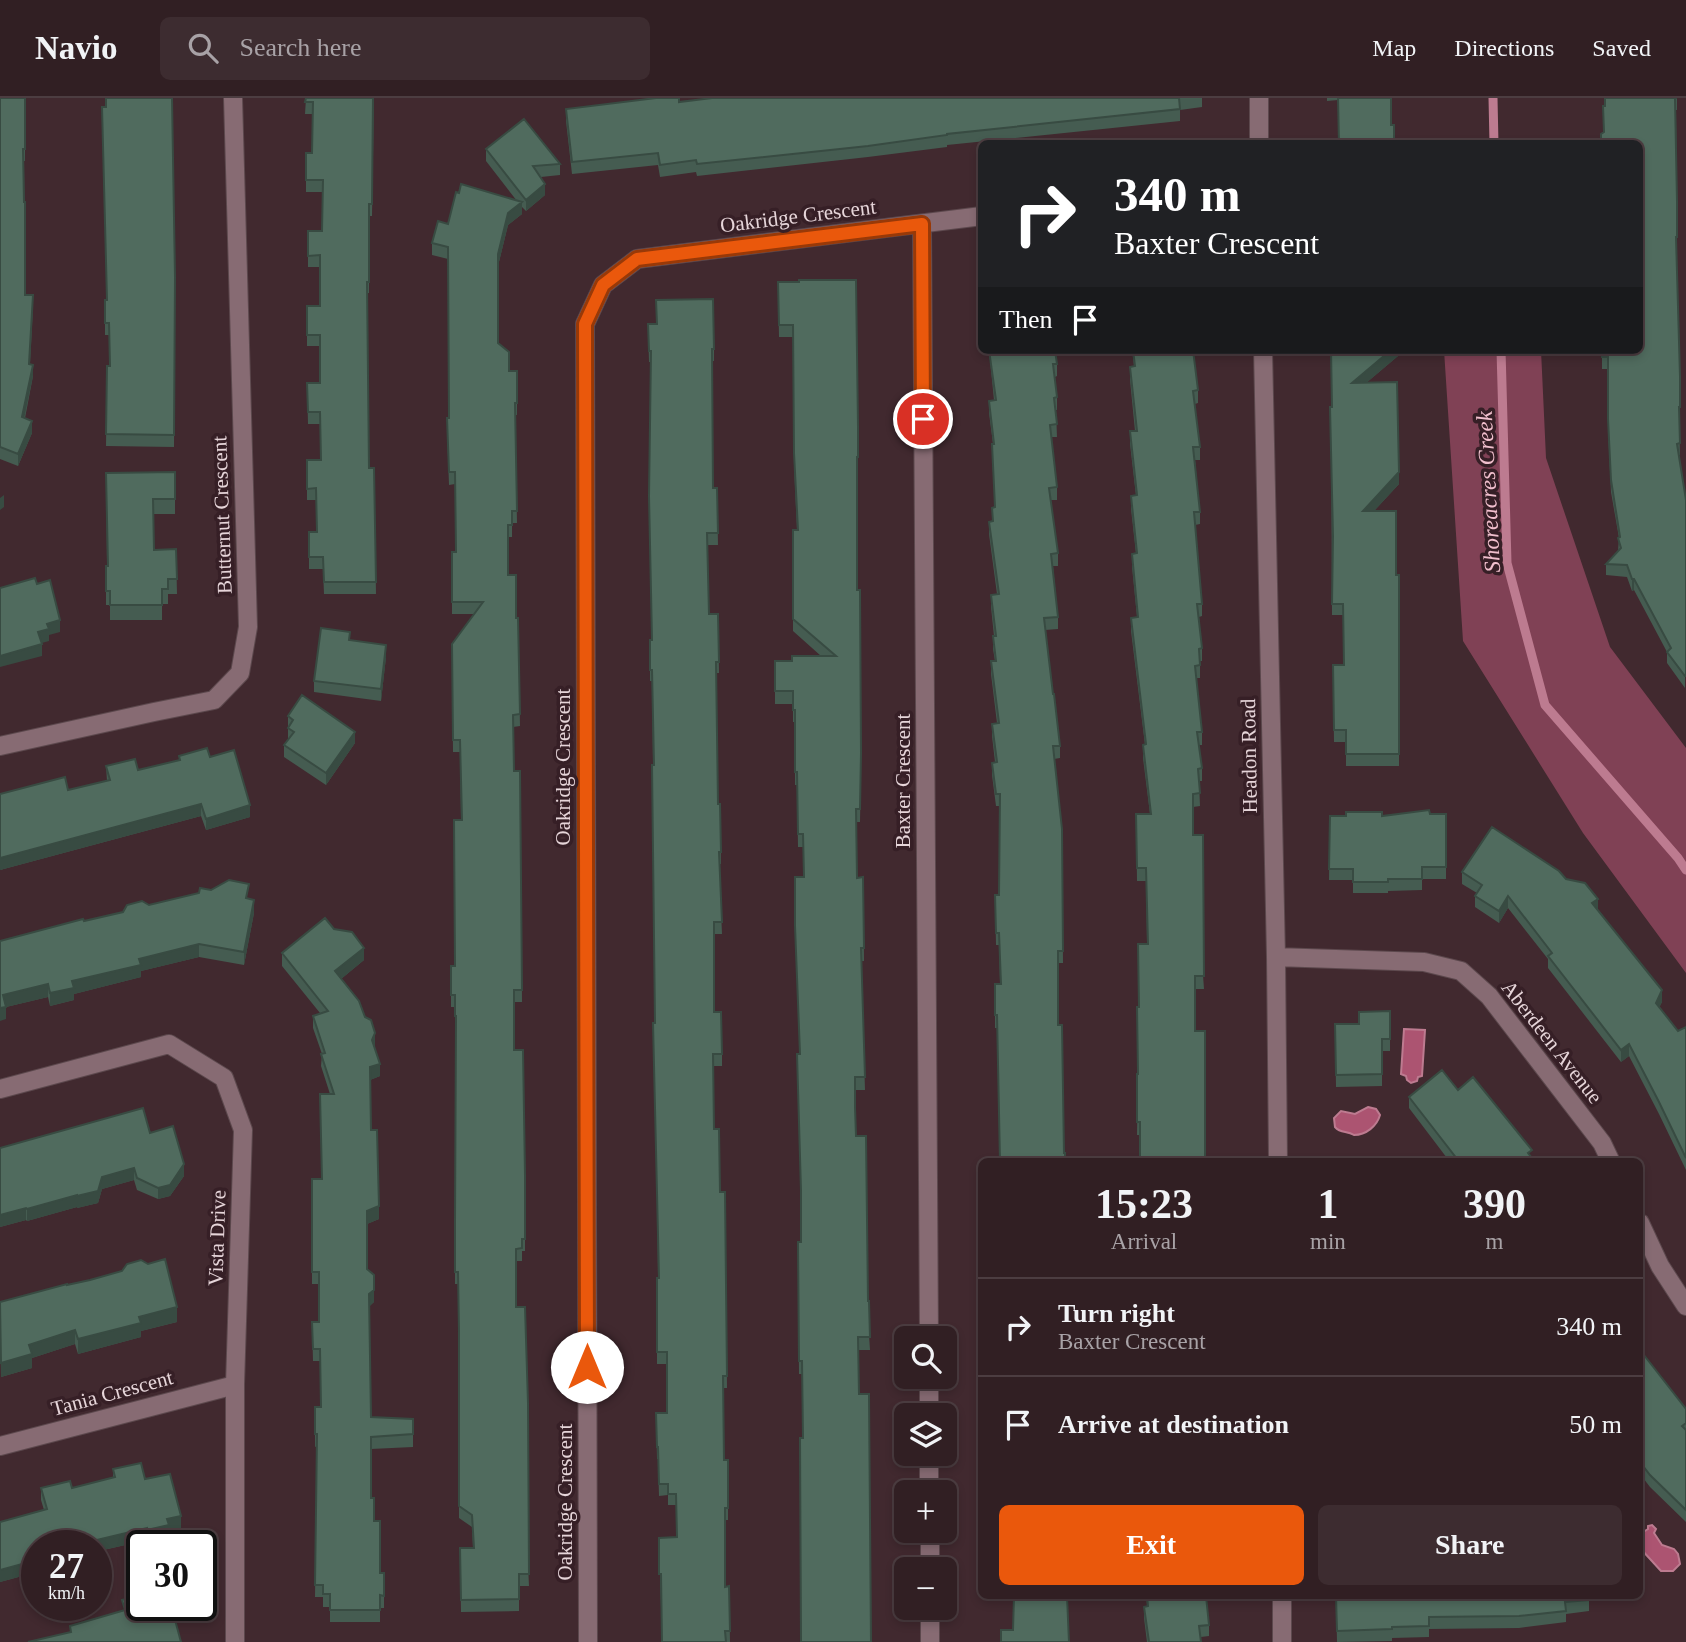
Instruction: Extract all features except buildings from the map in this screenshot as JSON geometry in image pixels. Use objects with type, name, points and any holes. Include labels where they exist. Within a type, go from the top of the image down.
[{"type":"street","name":"Butternut Crescent","points":[[0,746],[214,700],[240,673],[248,627],[233,98]]},
{"type":"street","points":[[1259,98],[1259,140]]},
{"type":"street","name":"Oakridge Crescent","points":[[588,1642],[585,324],[603,285],[637,259],[978,217]]},
{"type":"street","name":"Baxter Crescent","points":[[922,224],[929,1326]]},
{"type":"street","name":"Headon Road","points":[[1263,354],[1278,1158]]},
{"type":"street","name":"Aberdeen Avenue","points":[[1276,957],[1424,962],[1461,971],[1489,996],[1602,1143],[1609,1158]]},
{"type":"street","name":"Vista Drive","points":[[0,1089],[169,1044],[224,1078],[243,1130],[235,1385],[235,1642]]},
{"type":"street","points":[[1643,1229],[1660,1266],[1686,1306]]},
{"type":"street","name":"Tania Crescent","points":[[0,1446],[235,1385]]},
{"type":"street","points":[[1282,1599],[1282,1642]]},
{"type":"street","points":[[930,1620],[930,1642]]},
{"type":"shaded area","points":[[1444,354],[1541,354],[1546,458],[1610,647],[1686,748],[1686,973],[1583,833],[1463,641]]},
{"type":"shaded area","points":[[1404,1029],[1425,1030],[1422,1076],[1411,1083],[1401,1074]]},
{"type":"shaded area","points":[[1368,1107],[1376,1109],[1380,1115],[1367,1132],[1354,1135],[1335,1127],[1334,1118],[1341,1111],[1355,1114]]},
{"type":"shaded area","points":[[1652,1525],[1656,1529],[1654,1533],[1662,1545],[1674,1549],[1678,1554],[1680,1564],[1673,1571],[1661,1571],[1643,1551],[1643,1532]]},
{"type":"waterway","name":"Shoreacres Creek","points":[[1493,98],[1494,140]]},
{"type":"waterway","name":"Shoreacres Creek","points":[[1501,354],[1507,563],[1545,705],[1686,870]]},
{"type":"route","points":[[587,1367],[585,324],[603,285],[637,259],[922,224],[923,419]]}]
